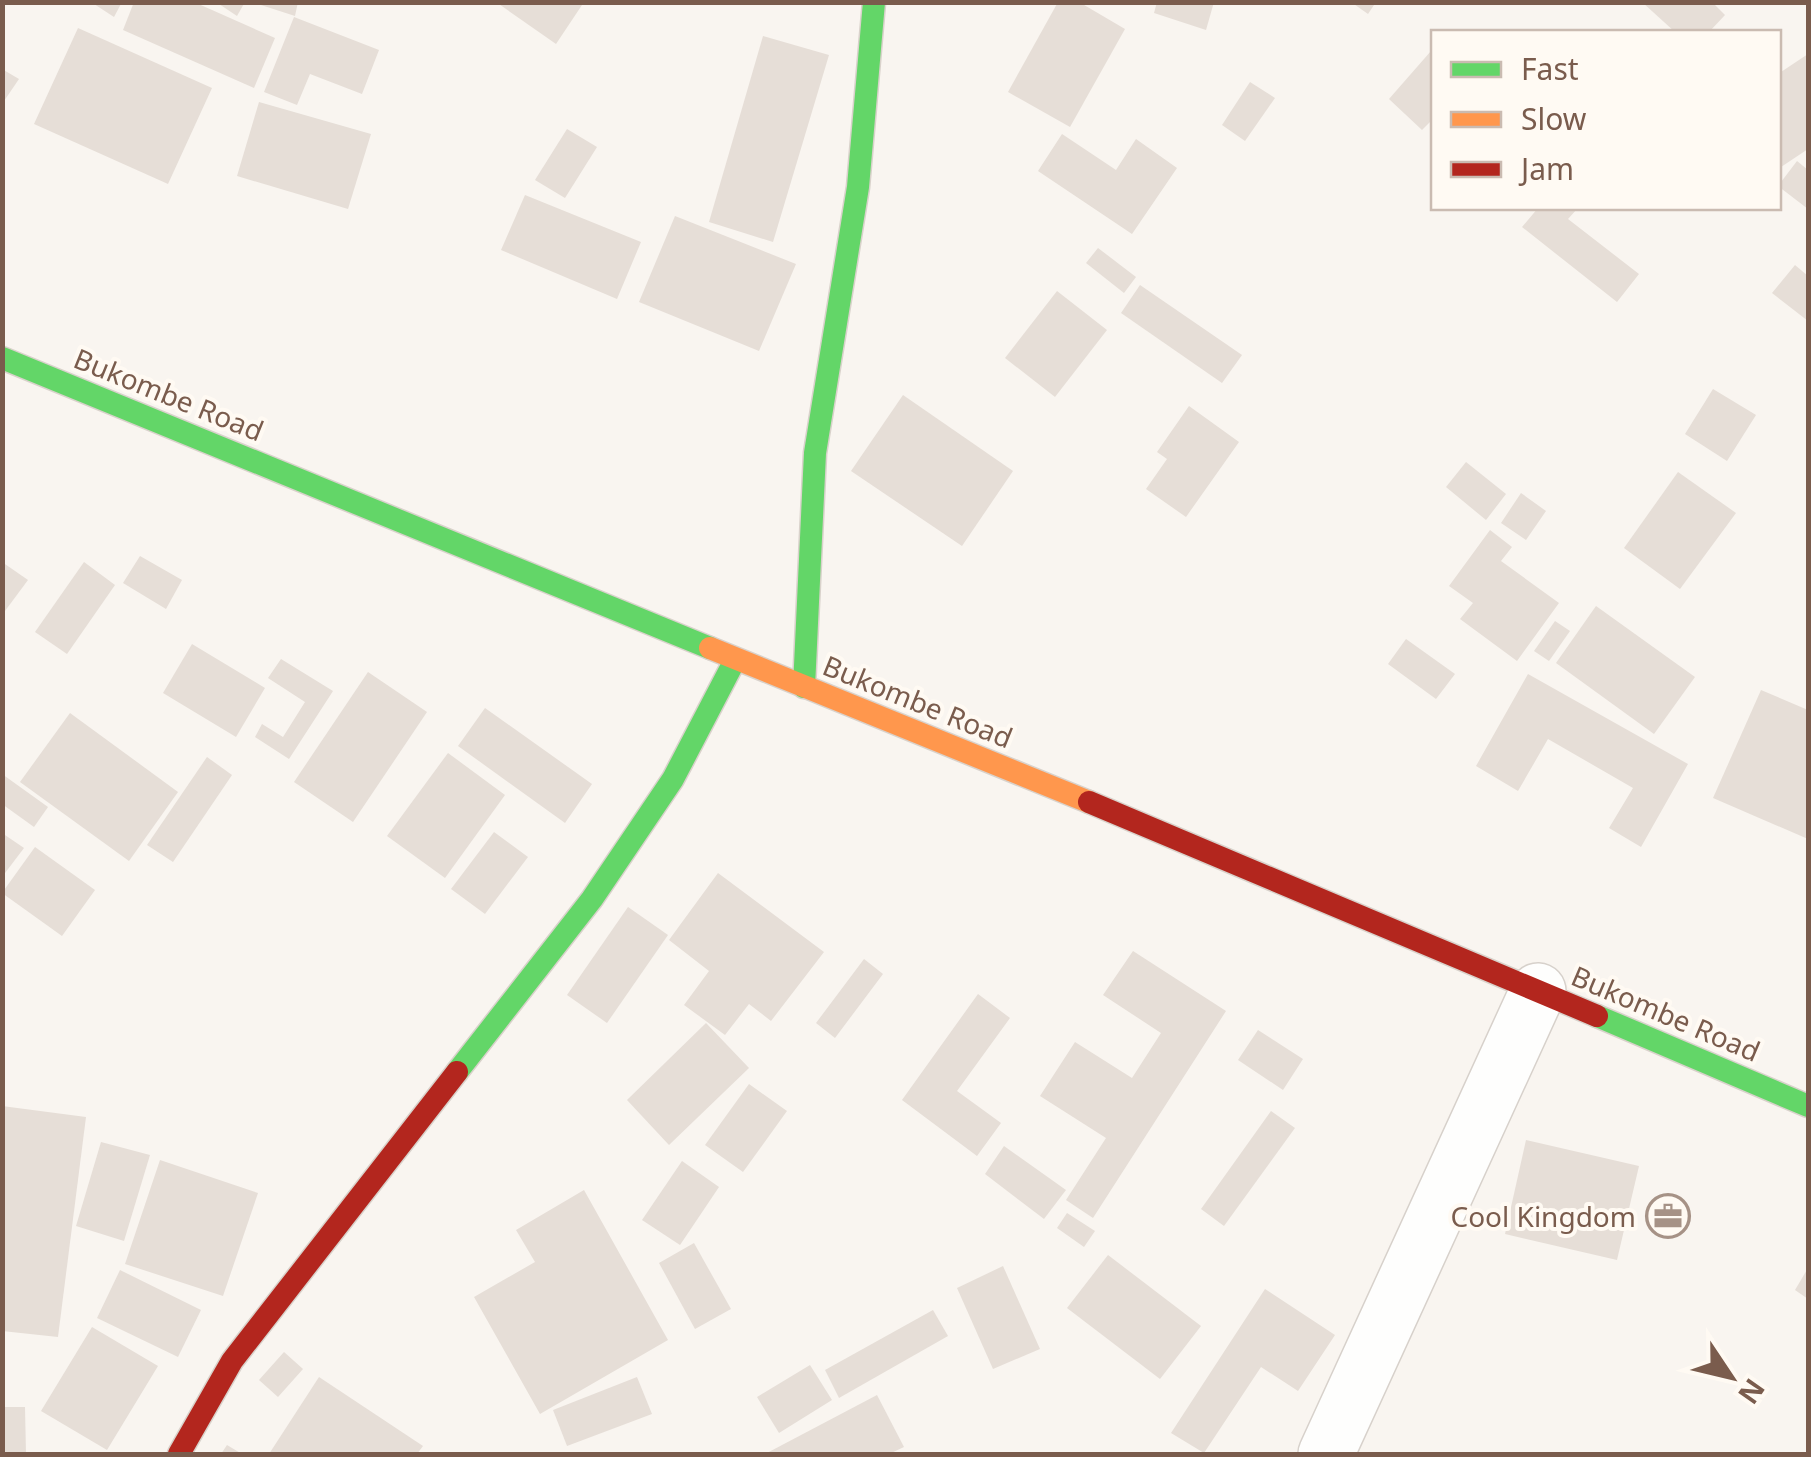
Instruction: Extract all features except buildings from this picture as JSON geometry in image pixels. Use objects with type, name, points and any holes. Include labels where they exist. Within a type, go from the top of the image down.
[{"type":"main road","points":[[804,687],[815,453],[858,187],[874,2]]},
{"type":"main road","name":"Bukombe Road","points":[[2,358],[1256,871],[1808,1106]]},
{"type":"main road","points":[[180,1454],[232,1361],[592,899],[673,779],[735,660]]},
{"type":"street","points":[[1326,1454],[1538,991]]},
{"type":"traffic: fast","points":[[804,687],[815,453],[858,187],[874,2]]},
{"type":"traffic: fast","points":[[2,358],[710,648]]},
{"type":"traffic: fast","points":[[457,1072],[592,899],[673,779],[735,660]]},
{"type":"traffic: fast","points":[[1597,1016],[1808,1106]]},
{"type":"traffic: slow","points":[[710,648],[1089,802]]},
{"type":"traffic: jam","points":[[1089,802],[1597,1016]]},
{"type":"traffic: jam","points":[[179,1454],[232,1361],[457,1072]]},
{"type":"place","name":"Cool Kingdom","points":[[1668,1216]]}]
